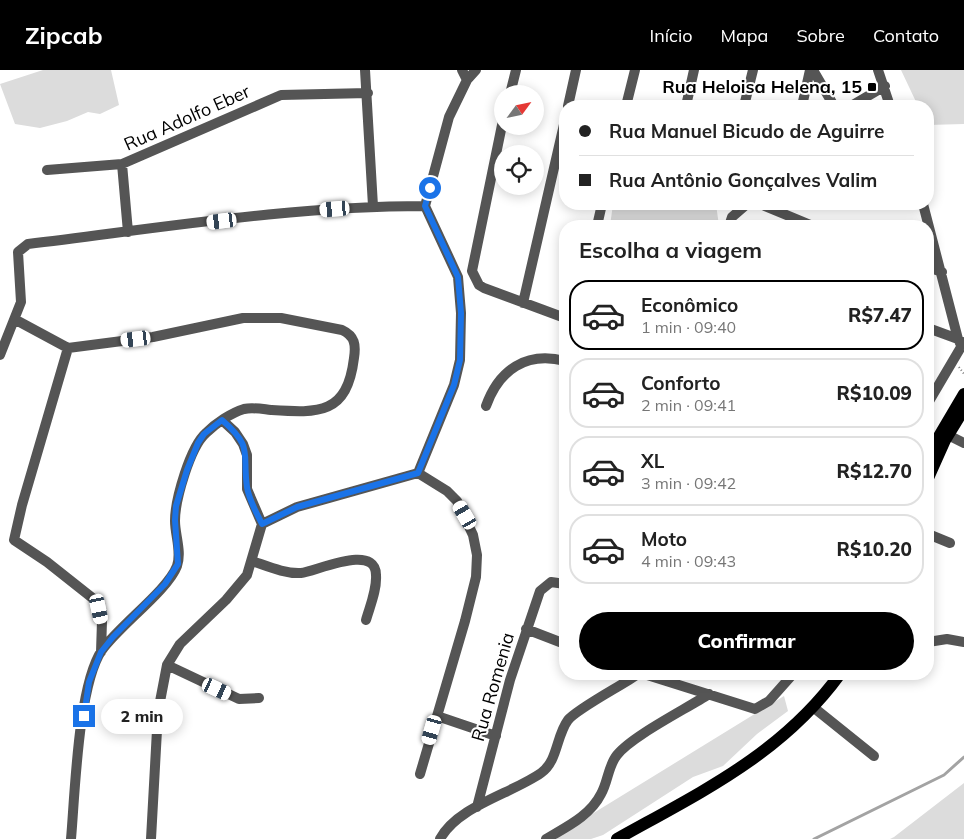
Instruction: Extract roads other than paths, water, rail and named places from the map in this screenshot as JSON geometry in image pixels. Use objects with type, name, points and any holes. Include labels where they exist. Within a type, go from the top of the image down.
[{"type":"main road","points":[[934,445],[964,394]]},
{"type":"main road","points":[[934,465],[948,435],[964,409]]},
{"type":"main road","points":[[729,775],[782,727],[825,680]]},
{"type":"main road","points":[[617,839],[739,770],[771,747],[812,707],[835,680]]},
{"type":"street","points":[[365,70],[368,93],[373,206]]},
{"type":"street","points":[[462,70],[467,80]]},
{"type":"street","points":[[418,473],[454,385],[460,360],[461,313],[458,277],[425,206],[449,118],[467,80],[476,70]]},
{"type":"street","points":[[512,85],[516,70]]},
{"type":"street","points":[[569,100],[576,70]]},
{"type":"street","points":[[628,100],[635,70]]},
{"type":"street","points":[[687,100],[694,70]]},
{"type":"street","points":[[746,100],[753,70]]},
{"type":"street","points":[[804,100],[811,70]]},
{"type":"street","points":[[811,70],[830,100]]},
{"type":"street","points":[[878,70],[888,100]]},
{"type":"street","points":[[860,100],[885,86]]},
{"type":"street","name":"Rua Adolfo Eber","points":[[48,170],[122,164],[281,95],[368,93]]},
{"type":"street","points":[[500,135],[472,271],[479,285],[559,316]]},
{"type":"street","points":[[523,303],[559,146]]},
{"type":"street","points":[[122,164],[128,232]]},
{"type":"street","points":[[0,354],[16,320],[22,296],[18,252],[28,244],[278,214],[373,206],[425,206]]},
{"type":"street","points":[[733,220],[742,210]]},
{"type":"street","points":[[774,210],[799,220]]},
{"type":"street","points":[[934,245],[961,342],[934,385]]},
{"type":"street","points":[[934,269],[942,272]]},
{"type":"street","points":[[16,320],[68,348],[153,337],[243,318],[281,318],[342,330],[352,336],[355,347],[352,375],[345,392],[338,401],[320,410],[306,412],[244,409],[222,420],[204,434],[198,443],[187,470],[176,506],[178,564],[174,572],[101,652]]},
{"type":"street","points":[[934,331],[961,342]]},
{"type":"street","points":[[68,348],[14,540],[47,562],[95,600],[102,622],[101,652],[89,682],[81,733],[71,839]]},
{"type":"street","points":[[486,406],[492,388],[502,374],[516,364],[548,358],[559,360]]},
{"type":"street","points":[[151,839],[158,712],[167,665],[180,644],[239,586],[247,575],[262,524],[247,489],[247,455],[243,444],[235,432],[222,420]]},
{"type":"street","points":[[948,435],[964,443]]},
{"type":"street","points":[[262,524],[297,507],[418,473],[448,491],[457,501],[473,535],[477,555],[476,577],[420,774]]},
{"type":"street","points":[[934,536],[950,543]]},
{"type":"street","points":[[252,561],[298,573],[346,561],[365,560],[370,562],[377,572],[366,620]]},
{"type":"street","name":"Rua Romenia","points":[[477,807],[510,680],[526,629],[540,591],[551,582],[559,583]]},
{"type":"street","points":[[526,629],[559,642]]},
{"type":"street","points":[[934,641],[947,639],[964,642]]},
{"type":"street","points":[[167,665],[239,698],[260,698]]},
{"type":"street","points":[[440,839],[444,831],[477,807],[523,785],[547,769],[570,718],[629,680]]},
{"type":"street","points":[[664,680],[755,709],[769,701],[788,680]]},
{"type":"street","points":[[546,839],[579,819],[592,807],[602,794],[616,755],[632,741],[709,694]]},
{"type":"street","points":[[812,707],[874,756]]},
{"type":"street","points":[[436,716],[496,736]]},
{"type":"waterway","points":[[814,839],[944,775],[964,757]]},
{"type":"place","name":"Rua Heloisa Helena, 15","points":[[872,87]]}]
